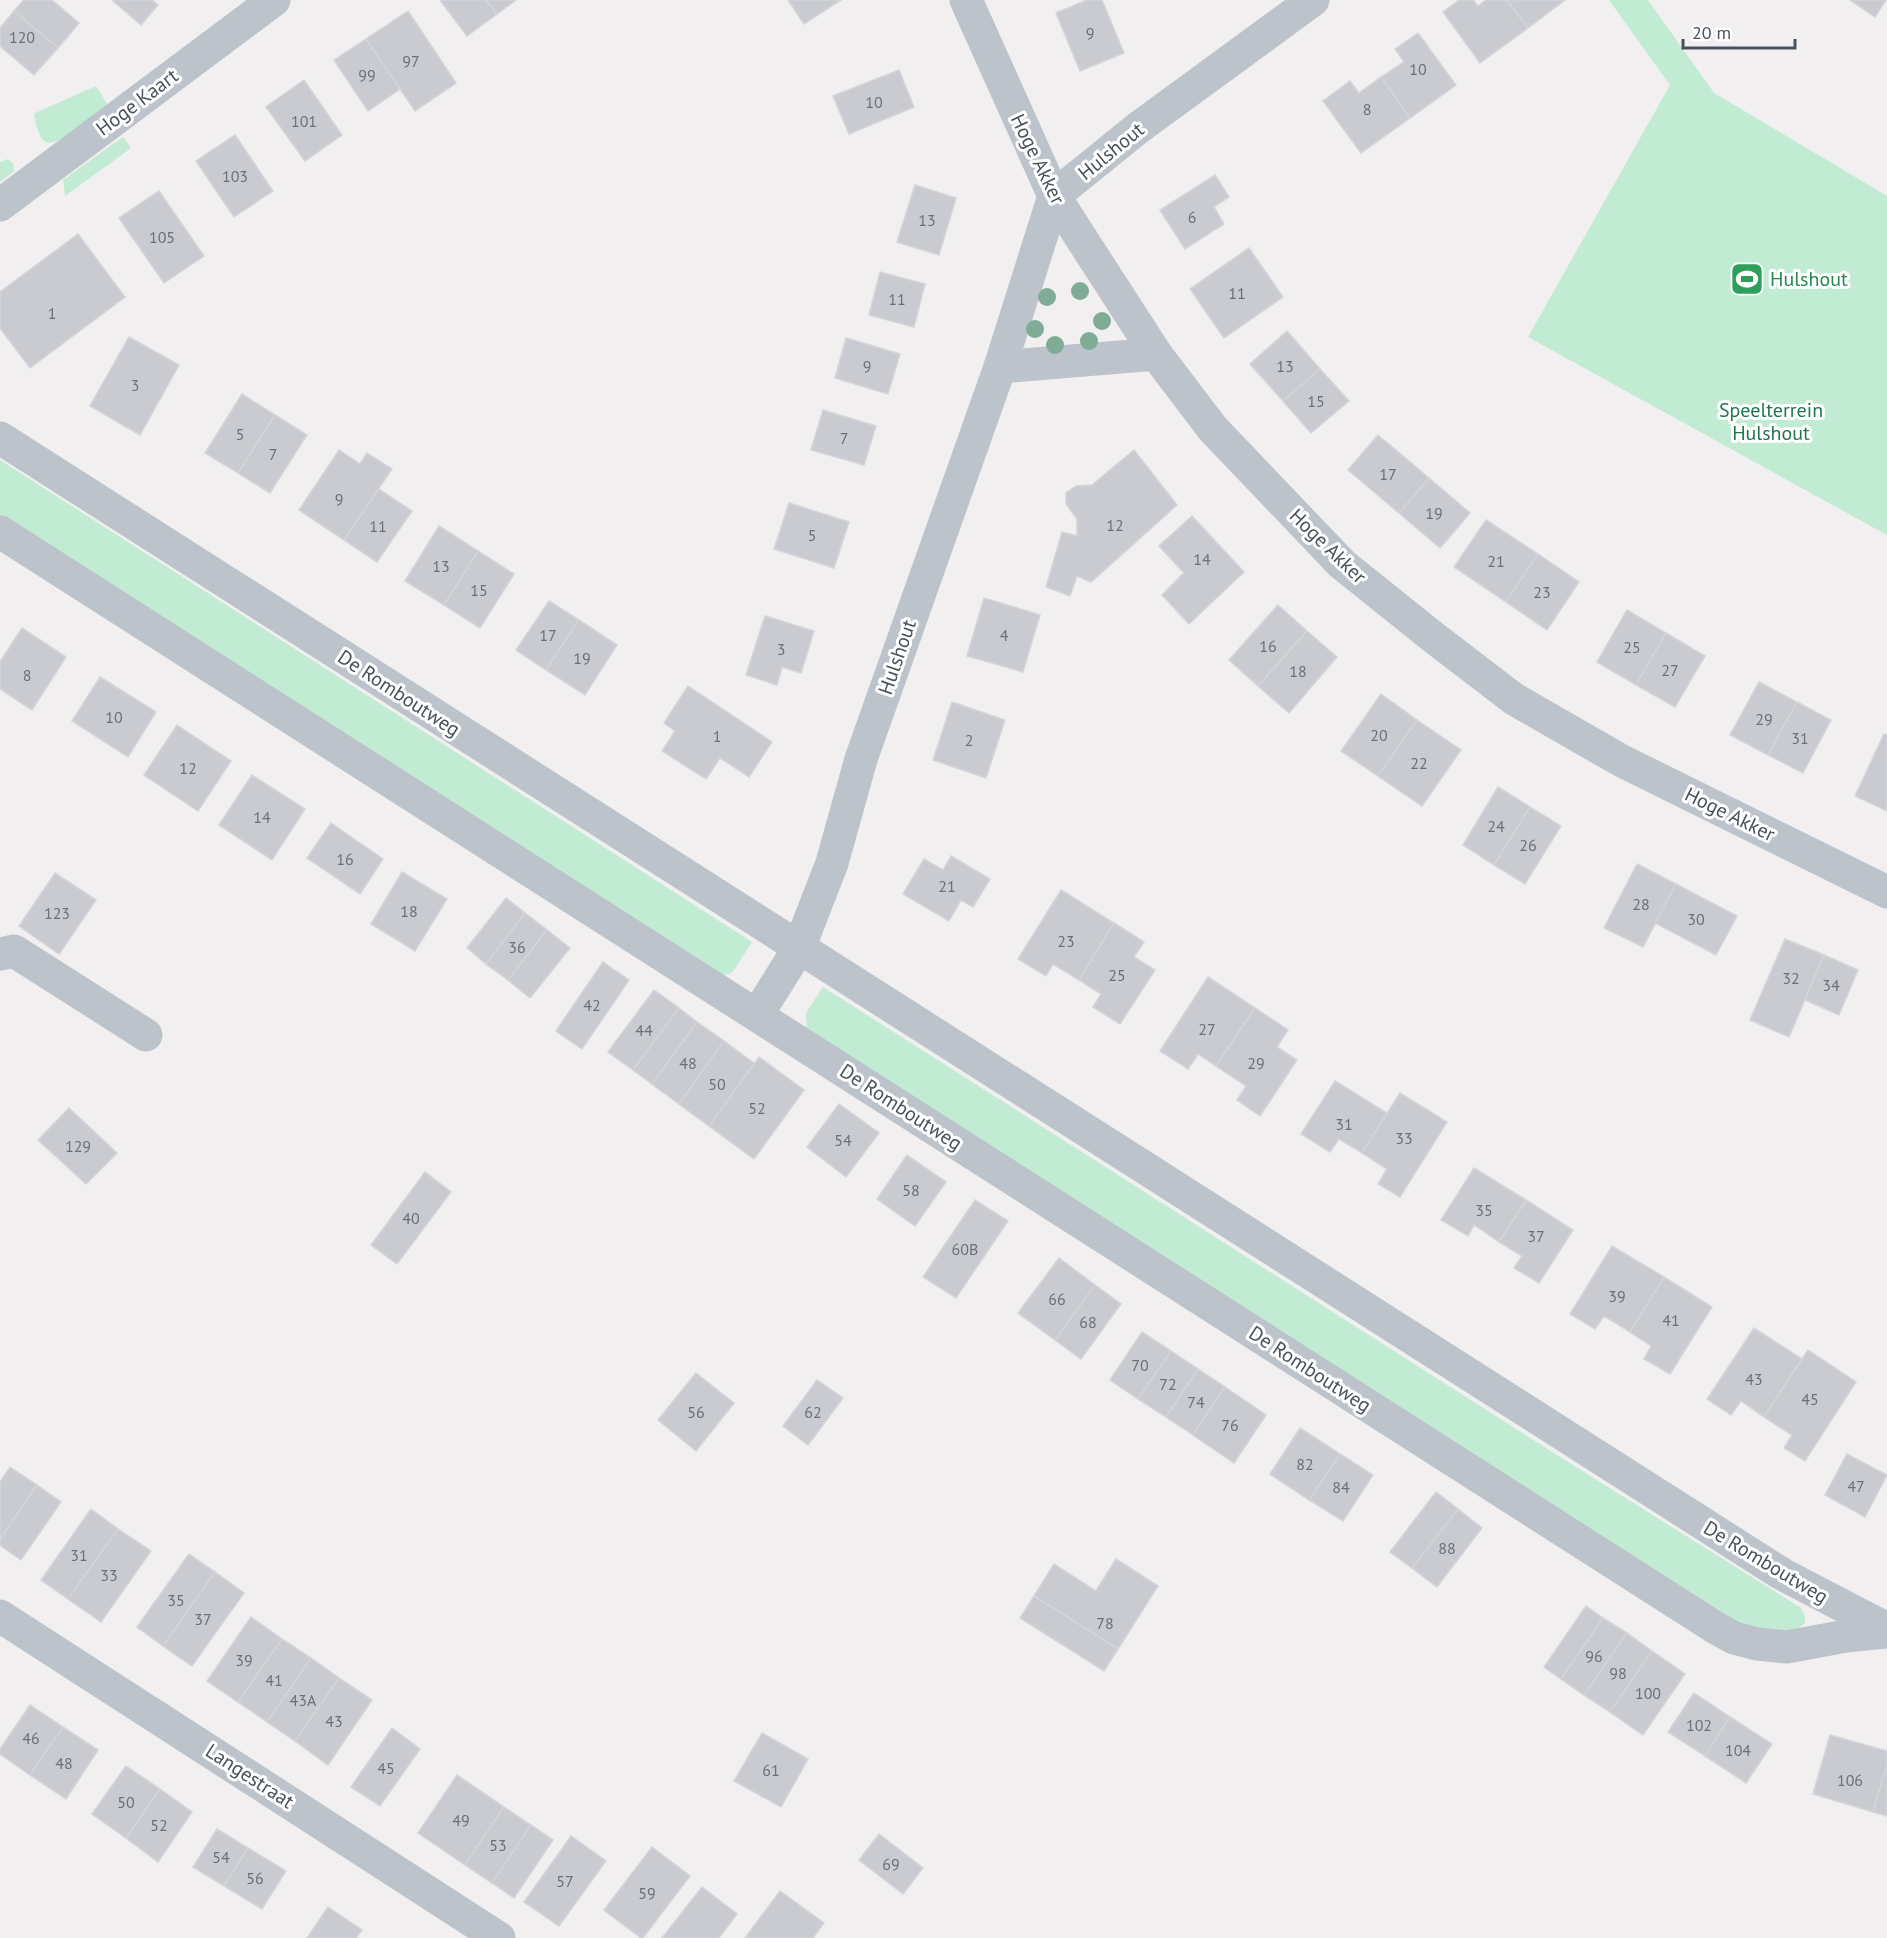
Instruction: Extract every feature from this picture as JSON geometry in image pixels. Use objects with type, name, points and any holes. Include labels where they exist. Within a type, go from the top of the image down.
[{"type":"street","name":"Hoge Kaart","points":[[0,205],[274,0]]},
{"type":"street","name":"Hoge Akker","points":[[966,0],[1054,196],[1156,354],[1213,429],[1342,564],[1433,638],[1514,699],[1622,761],[1887,892]]},
{"type":"street","name":"Hulshout","points":[[799,948],[832,863],[861,759],[1000,367],[1054,196],[1138,128],[1313,0]]},
{"type":"street","points":[[1000,367],[1156,354]]},
{"type":"street","name":"De Romboutweg","points":[[0,438],[1782,1574],[1887,1630]]},
{"type":"street","name":"De Romboutweg","points":[[0,532],[1716,1628],[1734,1638],[1757,1644],[1787,1647],[1887,1630]]},
{"type":"street","points":[[757,1015],[799,948]]},
{"type":"street","points":[[0,954],[14,951],[146,1035]]},
{"type":"street","name":"Langestraat","points":[[0,1616],[499,1938]]},
{"type":"green space","name":"Speelterrein Hulshout","points":[[1609,0],[1648,0],[1714,93],[1887,196],[1887,535],[1528,337],[1670,85]]},
{"type":"green space","points":[[96,86],[107,104],[68,135],[52,142],[46,142],[37,127],[35,113]]},
{"type":"green space","points":[[123,137],[131,148],[65,196],[63,180]]},
{"type":"green space","points":[[8,159],[13,164],[14,171],[0,182],[0,162]]},
{"type":"green space","points":[[0,460],[752,942],[734,970],[730,974],[715,975],[0,518]]},
{"type":"green space","points":[[823,987],[1801,1608],[1805,1616],[1805,1623],[1792,1633],[1749,1629],[807,1034],[806,1013]]},
{"type":"building","points":[[24,0],[52,0],[79,23],[58,48],[14,11]]},
{"type":"building","points":[[112,0],[152,0],[158,5],[141,25]]},
{"type":"building","points":[[440,0],[486,0],[497,14],[467,36]]},
{"type":"building","points":[[486,0],[516,0],[497,14]]},
{"type":"building","points":[[788,0],[841,0],[804,24]]},
{"type":"building","points":[[1087,0],[1102,0],[1124,53],[1080,71],[1056,13]]},
{"type":"building","points":[[1459,0],[1473,0],[1478,6],[1486,0],[1507,0],[1528,28],[1480,63],[1443,12]]},
{"type":"building","points":[[1507,0],[1565,0],[1528,28]]},
{"type":"building","points":[[1850,0],[1886,0],[1875,17]]},
{"type":"building","points":[[14,11],[58,48],[34,75],[0,46],[0,28]]},
{"type":"building","points":[[408,11],[456,83],[415,111],[366,39]]},
{"type":"building","points":[[1418,33],[1456,85],[1410,118],[1381,77],[1404,62],[1395,49]]},
{"type":"building","points":[[366,39],[400,89],[368,111],[334,60]]},
{"type":"building","points":[[899,70],[914,107],[849,134],[833,96]]},
{"type":"building","points":[[1381,77],[1410,118],[1361,153],[1323,101],[1350,81],[1359,93]]},
{"type":"building","points":[[304,80],[342,135],[305,161],[266,107]]},
{"type":"building","points":[[235,135],[273,191],[234,217],[196,161]]},
{"type":"building","points":[[1215,175],[1229,197],[1214,207],[1224,224],[1185,249],[1160,210]]},
{"type":"building","points":[[915,185],[956,198],[939,255],[897,242]]},
{"type":"building","points":[[159,191],[204,256],[164,283],[119,218]]},
{"type":"building","points":[[78,234],[125,297],[30,368],[0,328],[0,292]]},
{"type":"building","points":[[1249,248],[1283,297],[1224,338],[1190,289]]},
{"type":"building","points":[[880,272],[925,284],[914,327],[869,315]]},
{"type":"building","points":[[1287,331],[1320,369],[1283,401],[1250,364]]},
{"type":"building","points":[[129,337],[179,365],[140,435],[90,406]]},
{"type":"building","points":[[846,338],[900,354],[888,394],[835,378]]},
{"type":"building","points":[[1320,369],[1349,401],[1311,433],[1283,401]]},
{"type":"building","points":[[242,394],[275,415],[238,473],[205,453]]},
{"type":"building","points":[[823,410],[876,426],[864,465],[811,450]]},
{"type":"building","points":[[275,415],[307,435],[270,493],[238,473]]},
{"type":"building","points":[[1378,435],[1429,478],[1399,513],[1348,470]]},
{"type":"building","points":[[339,450],[360,464],[367,453],[392,469],[344,540],[299,510]]},
{"type":"building","points":[[1134,450],[1177,505],[1091,582],[1077,576],[1070,596],[1046,587],[1062,532],[1077,536],[1077,519],[1066,504],[1066,493],[1076,486],[1092,485]]},
{"type":"building","points":[[1429,478],[1470,513],[1440,548],[1399,513]]},
{"type":"building","points":[[379,489],[412,511],[377,562],[344,540]]},
{"type":"building","points":[[789,503],[849,522],[834,568],[774,549]]},
{"type":"building","points":[[1192,516],[1244,572],[1189,624],[1162,595],[1184,573],[1159,546]]},
{"type":"building","points":[[1486,520],[1538,554],[1506,602],[1454,567]]},
{"type":"building","points":[[439,526],[478,551],[444,605],[405,581]]},
{"type":"building","points":[[478,551],[514,574],[480,628],[444,605]]},
{"type":"building","points":[[1538,554],[1579,582],[1547,630],[1506,602]]},
{"type":"building","points":[[984,598],[1040,615],[1023,672],[967,656]]},
{"type":"building","points":[[549,601],[579,620],[546,670],[516,650]]},
{"type":"building","points":[[1278,605],[1307,631],[1258,686],[1229,660]]},
{"type":"building","points":[[1627,610],[1666,633],[1636,685],[1597,662]]},
{"type":"building","points":[[765,616],[814,631],[801,673],[782,667],[777,685],[746,675]]},
{"type":"building","points":[[579,620],[617,645],[585,695],[546,670]]},
{"type":"building","points":[[22,628],[66,657],[32,710],[0,689],[0,662]]},
{"type":"building","points":[[1307,631],[1337,657],[1289,713],[1258,686]]},
{"type":"building","points":[[1666,633],[1705,656],[1675,707],[1636,685]]},
{"type":"building","points":[[100,677],[156,712],[128,757],[72,721]]},
{"type":"building","points":[[1759,682],[1797,702],[1768,755],[1730,735]]},
{"type":"building","points":[[688,686],[772,742],[749,777],[720,758],[706,779],[662,751],[675,731],[664,723]]},
{"type":"building","points":[[1381,694],[1417,720],[1378,776],[1341,751]]},
{"type":"building","points":[[952,702],[1005,720],[986,778],[933,760]]},
{"type":"building","points":[[1797,702],[1831,720],[1803,773],[1768,755]]},
{"type":"building","points":[[1417,720],[1461,750],[1422,806],[1378,776]]},
{"type":"building","points":[[177,725],[231,761],[198,811],[144,775]]},
{"type":"building","points":[[1884,734],[1887,735],[1887,811],[1855,796]]},
{"type":"building","points":[[252,775],[305,809],[272,860],[219,825]]},
{"type":"building","points":[[1498,787],[1530,807],[1494,865],[1463,845]]},
{"type":"building","points":[[1530,807],[1561,826],[1525,884],[1494,865]]},
{"type":"building","points":[[331,823],[383,859],[360,894],[307,858]]},
{"type":"building","points":[[951,856],[990,879],[973,907],[961,900],[949,921],[903,894],[924,859],[943,870]]},
{"type":"building","points":[[1637,864],[1676,884],[1643,947],[1604,928]]},
{"type":"building","points":[[402,872],[447,899],[415,951],[371,924]]},
{"type":"building","points":[[55,873],[96,900],[59,954],[19,926]]},
{"type":"building","points":[[1676,884],[1737,916],[1716,955],[1655,923]]},
{"type":"building","points":[[1061,890],[1114,923],[1079,980],[1053,964],[1046,976],[1018,959]]},
{"type":"building","points":[[506,898],[525,913],[486,964],[467,948]]},
{"type":"building","points":[[525,913],[547,930],[508,980],[486,964]]},
{"type":"building","points":[[1114,923],[1144,942],[1134,957],[1155,970],[1120,1024],[1093,1007],[1101,994],[1079,980]]},
{"type":"building","points":[[547,930],[570,948],[530,998],[508,980]]},
{"type":"building","points":[[1785,939],[1824,955],[1789,1037],[1750,1020]]},
{"type":"building","points":[[1824,955],[1858,970],[1839,1015],[1805,1000]]},
{"type":"building","points":[[603,962],[629,980],[582,1049],[556,1031]]},
{"type":"building","points":[[1208,977],[1255,1008],[1216,1066],[1198,1054],[1188,1069],[1160,1051]]},
{"type":"building","points":[[654,990],[679,1008],[633,1070],[608,1052]]},
{"type":"building","points":[[679,1008],[697,1022],[652,1084],[633,1070]]},
{"type":"building","points":[[1255,1008],[1288,1030],[1277,1047],[1297,1060],[1260,1116],[1237,1100],[1246,1086],[1216,1066]]},
{"type":"building","points":[[697,1022],[724,1041],[679,1104],[652,1084]]},
{"type":"building","points":[[724,1041],[755,1064],[709,1126],[679,1104]]},
{"type":"building","points":[[759,1057],[804,1090],[754,1159],[709,1126]]},
{"type":"building","points":[[1335,1081],[1387,1113],[1362,1153],[1339,1139],[1330,1152],[1301,1134]]},
{"type":"building","points":[[1400,1093],[1447,1122],[1400,1197],[1378,1184],[1387,1169],[1362,1153]]},
{"type":"building","points":[[839,1104],[879,1133],[846,1177],[807,1147]]},
{"type":"building","points":[[69,1108],[117,1153],[86,1184],[38,1140]]},
{"type":"building","points":[[907,1155],[946,1182],[915,1226],[877,1199]]},
{"type":"building","points":[[1474,1168],[1526,1200],[1499,1242],[1474,1225],[1468,1236],[1441,1220]]},
{"type":"building","points":[[425,1172],[451,1192],[397,1264],[371,1245]]},
{"type":"building","points":[[975,1200],[1008,1221],[956,1298],[923,1277]]},
{"type":"building","points":[[1526,1200],[1573,1230],[1539,1283],[1514,1268],[1522,1256],[1499,1242]]},
{"type":"building","points":[[1612,1246],[1664,1277],[1630,1332],[1604,1316],[1595,1329],[1570,1314]]},
{"type":"building","points":[[1059,1258],[1095,1285],[1055,1340],[1018,1313]]},
{"type":"building","points":[[1664,1277],[1712,1307],[1670,1374],[1644,1359],[1651,1346],[1630,1332]]},
{"type":"building","points":[[1095,1285],[1121,1304],[1081,1359],[1055,1340]]},
{"type":"building","points":[[1754,1328],[1802,1359],[1764,1417],[1741,1401],[1731,1415],[1707,1399]]},
{"type":"building","points":[[1142,1332],[1171,1351],[1138,1399],[1110,1380]]},
{"type":"building","points":[[1808,1350],[1856,1382],[1805,1461],[1784,1448],[1792,1435],[1764,1417]]},
{"type":"building","points":[[1171,1351],[1198,1369],[1166,1417],[1138,1399]]},
{"type":"building","points":[[1198,1369],[1225,1387],[1193,1435],[1166,1417]]},
{"type":"building","points":[[696,1373],[734,1403],[696,1451],[658,1420]]},
{"type":"building","points":[[817,1380],[843,1398],[808,1445],[783,1426]]},
{"type":"building","points":[[1225,1387],[1266,1415],[1234,1463],[1193,1435]]},
{"type":"building","points":[[1300,1428],[1340,1454],[1309,1500],[1270,1474]]},
{"type":"building","points":[[1340,1454],[1373,1475],[1343,1521],[1309,1500]]},
{"type":"building","points":[[1847,1454],[1887,1475],[1865,1517],[1825,1495]]},
{"type":"building","points":[[10,1467],[37,1485],[0,1539],[0,1482]]},
{"type":"building","points":[[37,1485],[61,1502],[21,1560],[0,1545],[0,1539]]},
{"type":"building","points":[[1436,1492],[1458,1509],[1412,1568],[1390,1552]]},
{"type":"building","points":[[91,1509],[118,1529],[68,1599],[41,1580]]},
{"type":"building","points":[[1458,1509],[1482,1528],[1437,1587],[1412,1568]]},
{"type":"building","points":[[118,1529],[151,1551],[101,1622],[68,1599]]},
{"type":"building","points":[[189,1554],[215,1572],[163,1646],[137,1627]]},
{"type":"building","points":[[1116,1559],[1158,1586],[1118,1649],[1034,1596],[1054,1564],[1096,1591]]},
{"type":"building","points":[[215,1572],[244,1593],[192,1666],[163,1646]]},
{"type":"building","points":[[1034,1596],[1118,1649],[1104,1671],[1020,1618]]},
{"type":"building","points":[[1586,1606],[1603,1618],[1561,1679],[1544,1667]]},
{"type":"building","points":[[251,1617],[282,1639],[238,1702],[207,1681]]},
{"type":"building","points":[[1603,1618],[1627,1633],[1584,1695],[1561,1679]]},
{"type":"building","points":[[1627,1633],[1652,1651],[1610,1712],[1584,1695]]},
{"type":"building","points":[[282,1639],[311,1658],[267,1722],[238,1702]]},
{"type":"building","points":[[1652,1651],[1685,1674],[1643,1735],[1610,1712]]},
{"type":"building","points":[[311,1658],[339,1678],[295,1741],[267,1722]]},
{"type":"building","points":[[339,1678],[372,1700],[328,1765],[295,1741]]},
{"type":"building","points":[[1694,1693],[1730,1717],[1705,1756],[1668,1732]]},
{"type":"building","points":[[30,1705],[63,1727],[30,1775],[0,1754],[0,1749]]},
{"type":"building","points":[[1730,1717],[1772,1744],[1746,1783],[1705,1756]]},
{"type":"building","points":[[63,1727],[98,1750],[66,1799],[30,1775]]},
{"type":"building","points":[[392,1728],[420,1749],[380,1806],[351,1787]]},
{"type":"building","points":[[762,1733],[808,1759],[781,1807],[734,1781]]},
{"type":"building","points":[[1830,1735],[1887,1751],[1887,1765],[1873,1812],[1813,1794]]},
{"type":"building","points":[[1887,1765],[1887,1816],[1873,1812]]},
{"type":"building","points":[[126,1766],[160,1789],[126,1838],[92,1814]]},
{"type":"building","points":[[457,1775],[504,1807],[465,1865],[418,1833]]},
{"type":"building","points":[[160,1789],[192,1812],[158,1862],[126,1838]]},
{"type":"building","points":[[504,1807],[531,1825],[492,1883],[465,1865]]},
{"type":"building","points":[[531,1825],[553,1840],[514,1898],[492,1883]]},
{"type":"building","points":[[217,1829],[248,1848],[224,1886],[193,1867]]},
{"type":"building","points":[[879,1834],[923,1868],[903,1894],[859,1860]]},
{"type":"building","points":[[571,1836],[606,1861],[559,1926],[524,1902]]},
{"type":"building","points":[[652,1847],[690,1876],[641,1938],[604,1910]]},
{"type":"building","points":[[248,1848],[286,1871],[262,1909],[224,1886]]},
{"type":"building","points":[[702,1887],[737,1914],[719,1938],[662,1938]]},
{"type":"building","points":[[780,1891],[824,1923],[813,1938],[745,1938]]},
{"type":"building","points":[[328,1907],[362,1930],[356,1938],[307,1938]]},
{"type":"place","name":"Hulshout","points":[[1747,279]]}]
